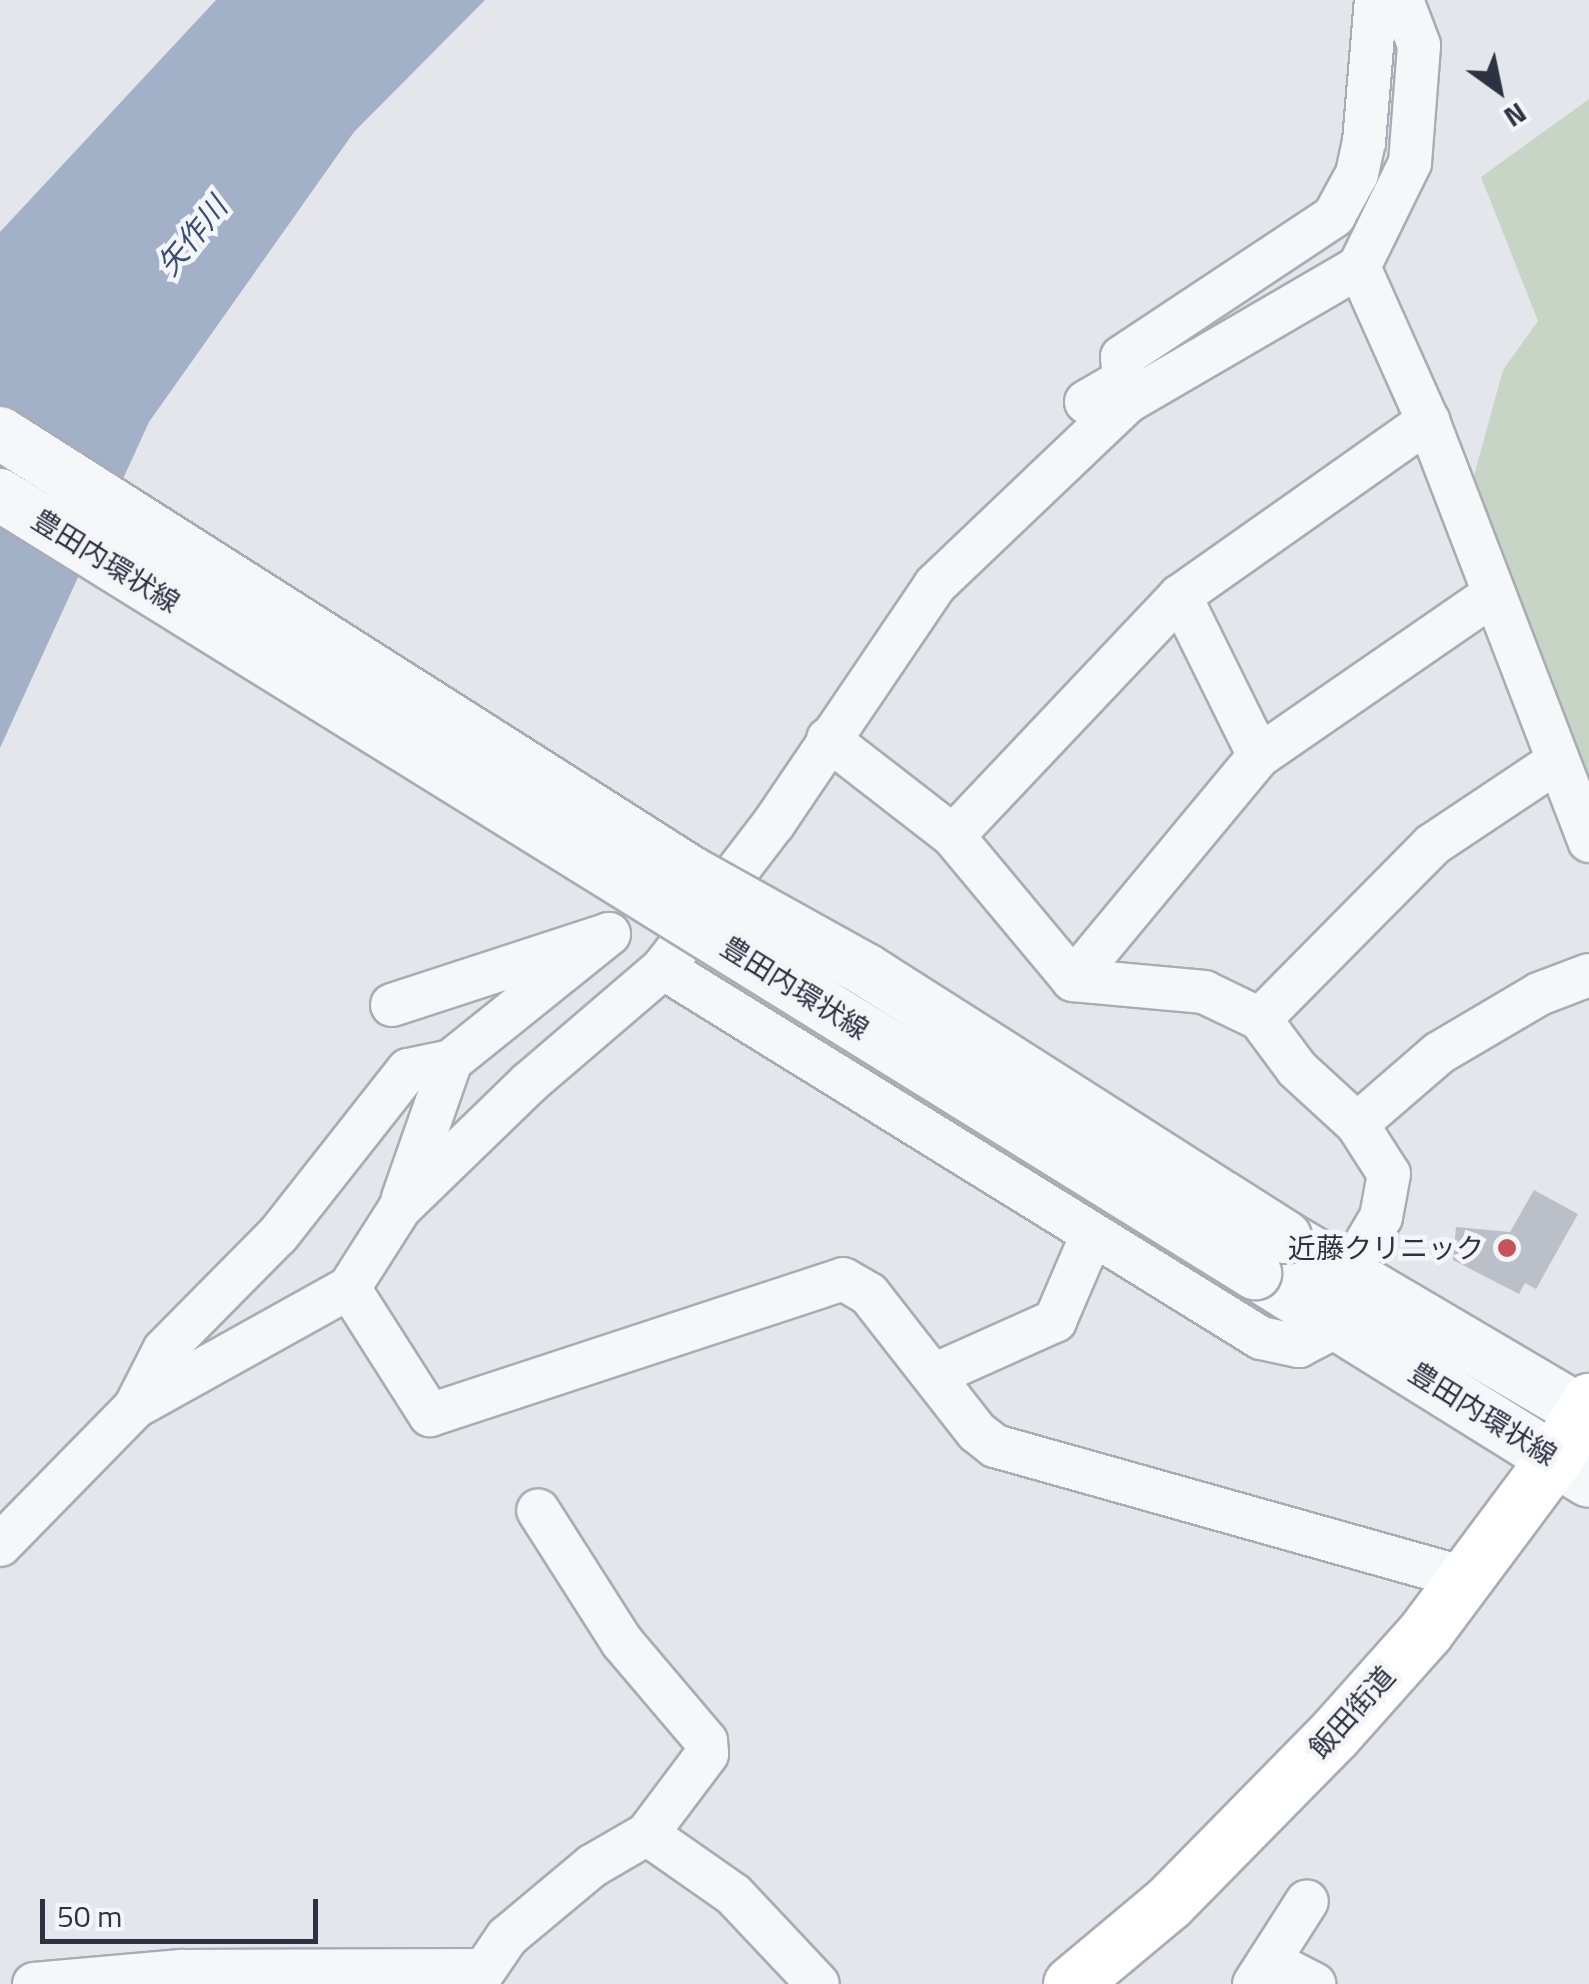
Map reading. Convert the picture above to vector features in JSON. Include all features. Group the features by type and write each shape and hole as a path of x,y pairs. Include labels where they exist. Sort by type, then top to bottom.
{"highway":[{"name":"飯田街道","path":"1070,1984 1242,1830 1425,1632 1461,1578 1572,1470 1587,1409"}],"street":[{"path":"935,584 944,552 991,493 1089,398 1124,380 1122,357 1334,216 1357,174 1364,142 1376,0"},
{"path":"0,1545 135,1407 349,1288 400,1208 528,1083 664,968 774,824 935,584 1127,402 1359,267 1410,163 1419,45 1402,0"},
{"path":"1359,267 1428,422 1589,842"},
{"path":"953,836 1180,596 1428,422"},
{"name":"豊田内環状線","path":"0,432 690,872 866,970 1270,1255 1341,1324 1572,1470"},
{"name":"豊田内環状線","path":"0,496 1270,1255 1350,1270 1587,1409"},
{"path":"1073,980 1259,756 1494,594"},
{"path":"1180,596 1259,756"},
{"path":"828,739 953,836 1073,980 1204,992 1260,1020 1297,1069 1357,1124 1388,1174 1381,1217 1350,1270"},
{"path":"1260,1020 1432,845 1558,761"},
{"path":"135,1407 164,1350 278,1235 408,1070 450,1061 609,934 392,1006"},
{"path":"664,968 1091,1237 1261,1338 1300,1346 1341,1324"},
{"path":"1357,1124 1439,1053 1539,994 1589,975"},
{"path":"400,1208 450,1061"},
{"path":"934,1374 1055,1321 1091,1237"},
{"path":"349,1288 430,1415 843,1279 869,1294 977,1432 995,1446 1461,1578"},
{"path":"34,1984 479,1977 507,1937 592,1866 647,1834 706,1754 706,1741 622,1642 538,1510"},
{"path":"647,1834 734,1895 818,1984"},
{"path":"1307,1900 1262,1972 1314,1984"}],"green space":[{"path":"1589,99 1589,784 1472,483 1503,370 1538,321 1481,177"}],"water":[{"name":"矢作川","path":"216,0 485,0 354,132 149,422 0,748 0,232"}],"building":[{"name":"近藤クリニック","path":"1534,1190 1578,1214 1536,1289 1525,1283 1519,1294 1453,1260 1456,1227 1510,1232"}],"place":[{"name":"近藤クリニック","path":"1507,1248"}]}
